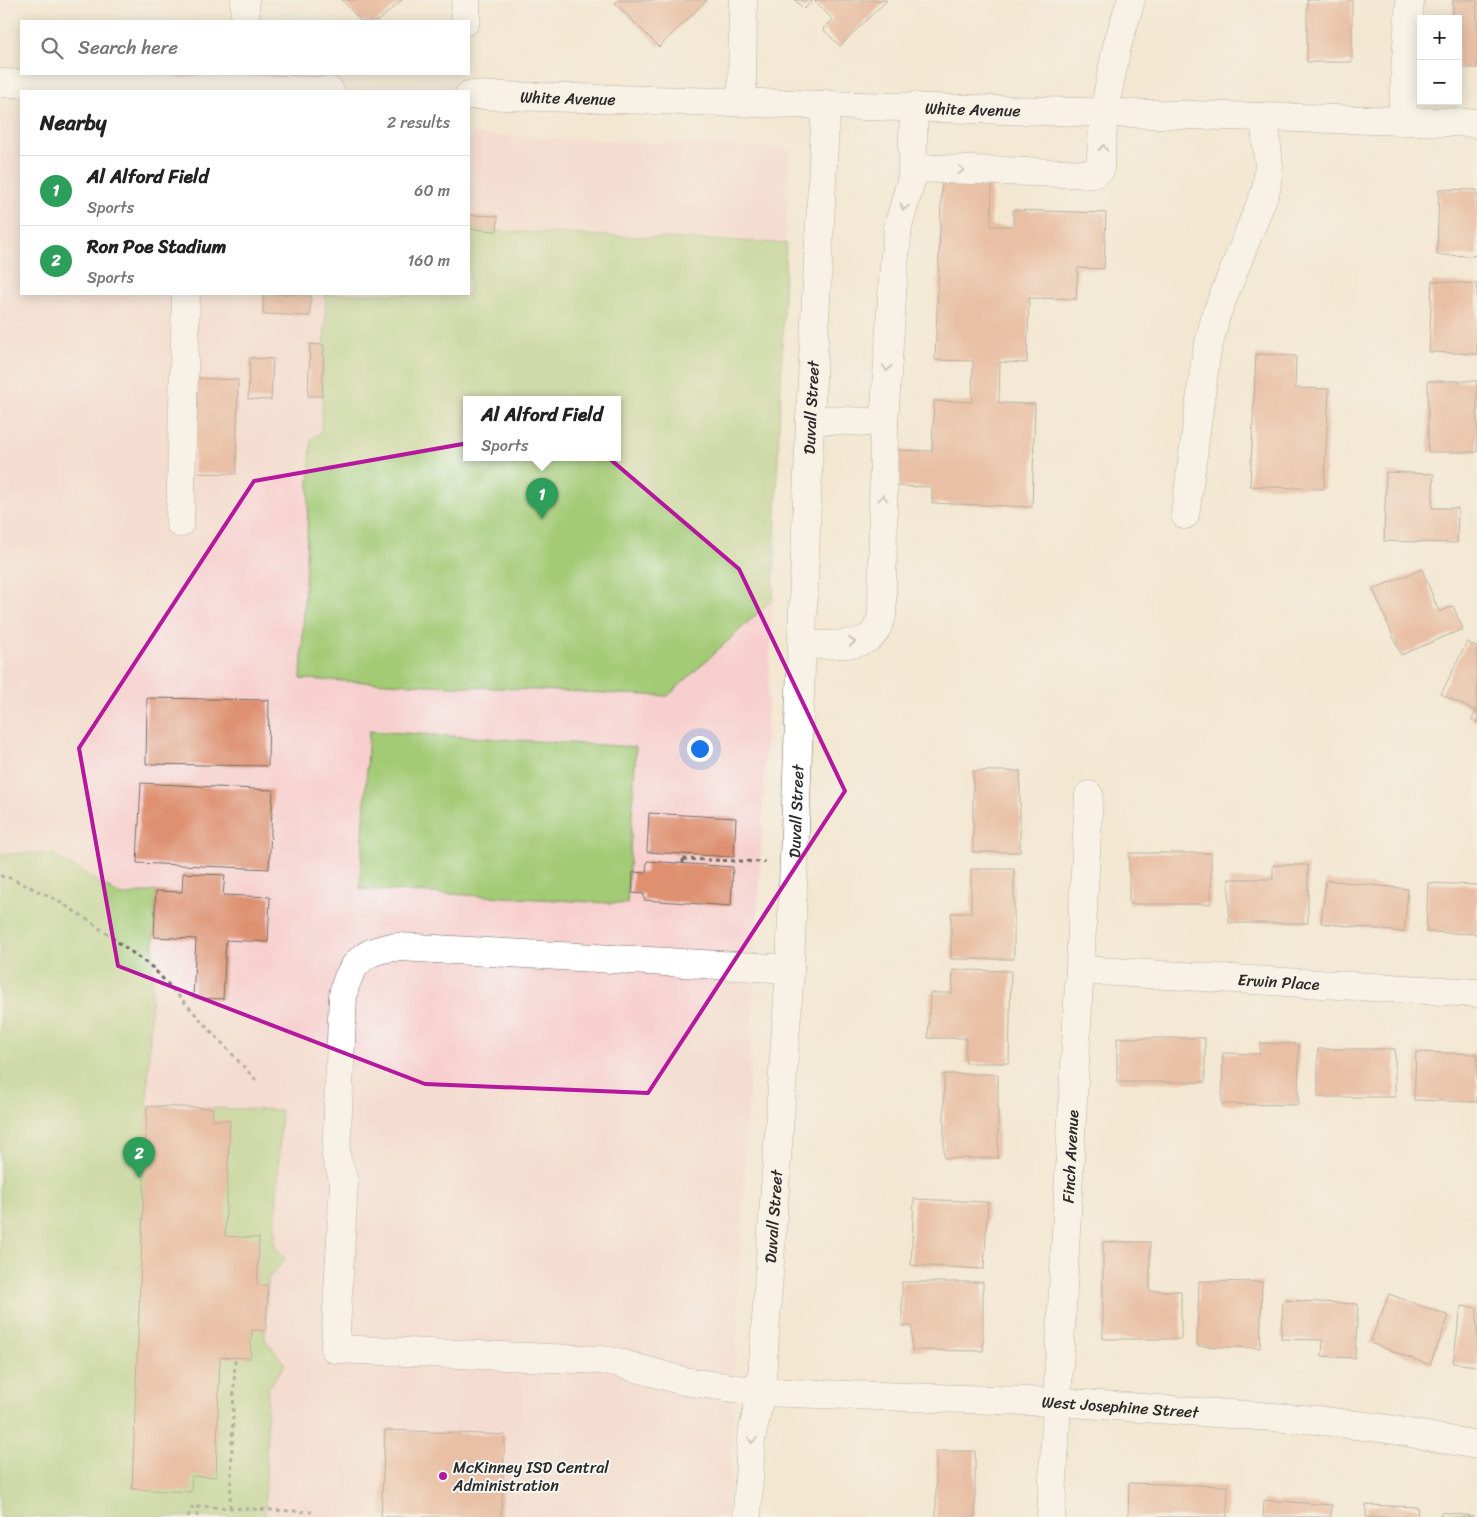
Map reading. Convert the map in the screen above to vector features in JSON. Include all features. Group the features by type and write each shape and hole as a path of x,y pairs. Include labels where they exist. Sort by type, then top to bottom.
{"street":[{"path":"245,0 245,20"},
{"path":"466,0 466,20"},
{"path":"742,102 743,0"},
{"path":"912,168 1093,174 1100,170 1104,112 1117,46 1131,0"},
{"path":"1402,120 1410,0"},
{"path":"464,90 465,75"},
{"path":"0,83 177,89 244,82 320,90"},
{"name":"White Avenue","path":"470,95 1477,123"},
{"name":"Duvall Street","path":"747,1517 751,1440 761,1392 790,969 810,419 826,104"},
{"path":"803,645 857,642 868,639 878,628 882,616 884,423 895,255 898,227 912,177 914,106"},
{"path":"1185,515 1206,356 1216,315 1266,190 1269,166 1264,116"},
{"path":"180,523 186,295"},
{"path":"810,419 884,423"},
{"name":"Finch Avenue","path":"1051,1517 1089,795"},
{"name":"West Josephine Street","path":"790,969 386,947 362,957 348,974 343,995 336,1157 344,1181 335,1349 600,1360 616,1362 683,1381 761,1392 1057,1402 1316,1420 1388,1429 1477,1445"},
{"name":"Erwin Place","path":"1080,970 1477,993"}],"path":[{"path":"683,854 683,861 768,862"},
{"path":"0,876 10,878 53,898 86,919 153,968 256,1080"},
{"path":"230,1508 235,1357"},
{"path":"188,1517 193,1506 312,1512"},
{"path":"197,1517 198,1506"}],"highlighted area":[{"path":"570,425 739,569 845,791 648,1093 425,1084 118,966 79,748 254,481"}],"shaded area":[{"path":"0,113 20,114 20,295 470,295 470,134 789,149 773,599 728,1517 0,1517"}],"green space":[{"path":"470,230 786,243 773,599 668,696 301,679 311,439 321,432 326,295 470,295"},
{"path":"369,731 636,747 627,904 360,889"},
{"path":"0,854 52,854 122,896 156,891 147,1106 281,1110 275,1246 286,1259 268,1279 265,1339 285,1364 268,1389 265,1517 0,1517"}],"building":[{"path":"342,0 402,0 379,20 360,20"},
{"path":"619,0 707,0 659,47 615,3"},
{"path":"795,0 813,0 804,9"},
{"path":"814,0 887,0 840,46 823,29 833,20"},
{"path":"1307,0 1352,0 1352,62 1307,62"},
{"path":"1453,0 1477,0 1477,68 1462,68 1462,15 1453,15"},
{"path":"942,178 992,180 991,226 1013,226 1013,210 1106,213 1104,269 1078,268 1076,299 1029,298 1027,363 1000,362 999,403 1035,404 1032,507 932,503 932,487 893,486 895,450 932,451 934,401 972,402 973,361 935,360"},
{"path":"1439,189 1477,190 1477,256 1437,255"},
{"path":"470,215 498,216 497,231 470,229"},
{"path":"1432,281 1477,284 1477,354 1429,352"},
{"path":"263,295 311,295 310,316 263,314"},
{"path":"310,344 324,345 322,396 308,396"},
{"path":"1256,354 1296,356 1295,388 1329,389 1324,489 1250,486"},
{"path":"250,358 273,359 271,400 248,399"},
{"path":"197,378 238,380 236,474 194,473"},
{"path":"1428,381 1477,381 1477,452 1428,452"},
{"path":"1386,472 1434,474 1432,508 1458,508 1457,543 1384,541"},
{"path":"1422,569 1439,612 1453,606 1463,629 1401,655 1373,589"},
{"path":"1467,642 1477,647 1477,722 1472,720 1476,711 1441,694"},
{"path":"147,698 269,700 268,766 146,764"},
{"path":"973,771 1020,771 1020,852 973,852"},
{"path":"141,783 273,790 269,869 137,863"},
{"path":"649,813 736,818 734,857 647,852"},
{"path":"1129,853 1211,853 1211,904 1129,904"},
{"path":"647,861 733,867 731,906 644,900 644,894 632,893 633,872 646,873"},
{"path":"1273,865 1308,865 1308,923 1229,923 1229,879 1273,879"},
{"path":"971,869 1014,869 1014,959 951,959 951,913 971,913"},
{"path":"183,873 225,875 223,895 270,897 268,942 226,940 223,999 193,998 196,939 154,937 156,891 182,892"},
{"path":"1326,880 1408,889 1404,932 1321,923"},
{"path":"1428,883 1477,885 1477,934 1426,932"},
{"path":"953,970 1011,971 1009,1063 965,1063 966,1038 928,1038 930,993 952,993"},
{"path":"1117,1038 1205,1038 1205,1082 1117,1082"},
{"path":"1260,1043 1299,1044 1298,1105 1222,1104 1223,1053 1260,1054"},
{"path":"1318,1049 1395,1049 1395,1097 1318,1097"},
{"path":"1416,1052 1477,1054 1477,1102 1414,1100"},
{"path":"944,1074 998,1074 998,1158 944,1158"},
{"path":"147,1106 213,1108 212,1120 230,1120 225,1236 259,1238 257,1285 268,1285 266,1331 252,1330 250,1358 220,1357 216,1477 192,1476 191,1492 132,1489"},
{"path":"914,1199 988,1202 984,1269 911,1265"},
{"path":"1103,1242 1150,1242 1150,1291 1181,1291 1181,1339 1103,1339"},
{"path":"1199,1281 1262,1282 1260,1348 1197,1346"},
{"path":"902,1282 983,1282 983,1351 912,1350 912,1326 902,1326"},
{"path":"1389,1294 1449,1316 1430,1365 1370,1343"},
{"path":"1283,1300 1358,1304 1355,1358 1322,1356 1323,1340 1281,1339"},
{"path":"1461,1306 1477,1308 1477,1366 1453,1363"},
{"name":"McKinney ISD Central Administration","path":"385,1430 505,1435 501,1517 381,1517"},
{"path":"936,1451 975,1451 975,1517 936,1517"},
{"path":"1129,1483 1228,1486 1227,1517 1128,1517"},
{"path":"1264,1500 1332,1505 1331,1517 1263,1517"},
{"path":"1366,1505 1418,1507 1417,1517 1366,1517"},
{"path":"1441,1512 1473,1516 1473,1517 1440,1517"}],"place":[{"name":"Al Alford Field","path":"542,519"},
{"name":"Ron Poe Stadium","path":"139,1178"},
{"name":"McKinney ISD Central Administration","path":"443,1476"}]}
